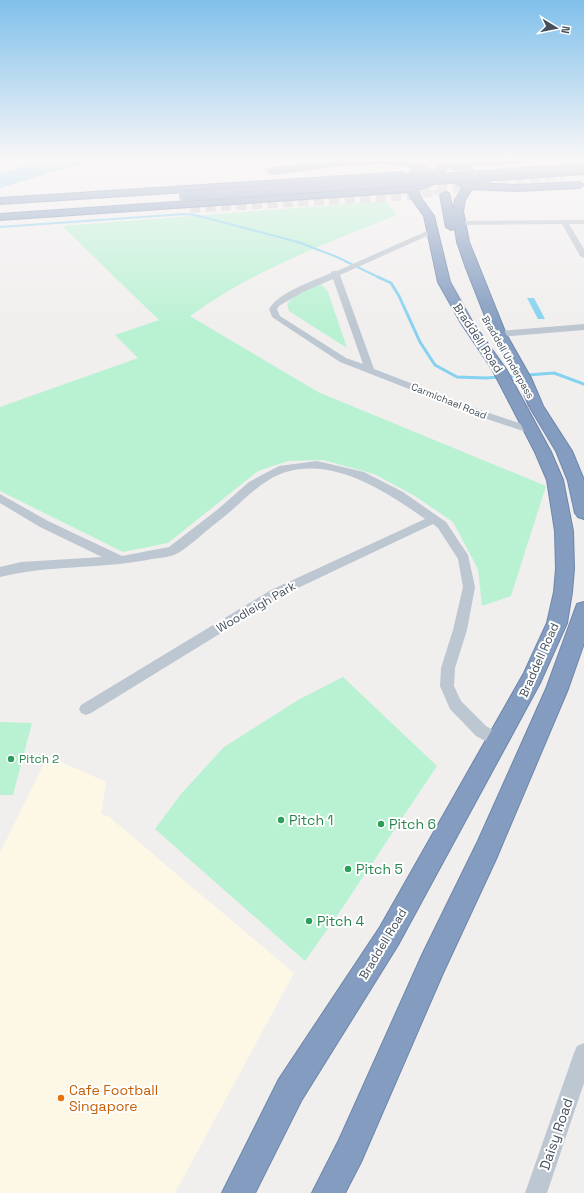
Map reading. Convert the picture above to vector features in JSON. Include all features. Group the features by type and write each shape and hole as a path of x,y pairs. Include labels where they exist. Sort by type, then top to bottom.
{"highway":[{"path":"0,217 35,215"},
{"path":"0,221 92,215"},
{"path":"424,215 430,224"},
{"name":"Braddell Road","path":"425,215 430,224 444,282 467,323 512,375"},
{"path":"430,224 432,215"},
{"name":"Braddell Underpass","path":"445,215 466,280 512,375 536,406 564,451 576,481 584,513"},
{"name":"Braddell Road","path":"238,1193 290,1090 389,936 534,677 557,623 565,569 564,531 555,480 530,430 499,334 473,272 463,242 460,215"},
{"name":"Braddell Road","path":"328,1193 350,1151 433,963 487,850 557,689 579,630 584,609"}],"street":[{"path":"460,223 584,222"},
{"path":"565,223 584,256"},
{"name":"Carmichael Road","path":"430,224 358,263 280,300 273,309 273,314 343,360 482,414 530,430"},
{"path":"335,273 369,369"},
{"path":"499,334 584,327"},
{"path":"0,572 21,568 122,560 172,551 221,513 252,485 283,469 317,465 360,475 400,495 442,525 464,558 469,587 460,630 448,668 447,686 455,705 481,730 498,740"},
{"path":"0,498 44,524 122,560"},
{"name":"Woodleigh Park","path":"86,709 276,593 434,519"},
{"name":"Daisy Road","path":"536,1193 584,1053"}],"shaded area":[{"path":"48,756 106,782 101,814 109,817 294,973 175,1193 0,1193 0,853"}],"green space":[{"path":"209,215 397,215 264,271 214,300 190,316 318,392 546,486 511,596 482,606 478,569 453,522 415,496 374,474 323,460 288,461 258,471 168,543 123,552 0,491 0,407 138,358 115,335 159,320 62,226"},
{"path":"320,283 328,292 347,348 289,311 287,304 295,296"},
{"name":"Pitch 1","path":"343,677 437,766 305,961 155,829 181,794 224,747 298,700"},
{"name":"Pitch 2","path":"0,722 32,723 13,795 0,795"}],"water":[{"path":"527,298 534,298 545,319 538,319"}],"waterway":[{"path":"0,227 175,215"},
{"path":"192,215 298,242 337,257 380,278"},
{"path":"378,277 391,283 399,296 420,342 435,365 457,377 486,378 554,373 584,384"}],"place":[{"name":"Pitch 2","path":"11,759"},
{"name":"Pitch 1","path":"281,820"},
{"name":"Pitch 6","path":"381,824"},
{"name":"Pitch 5","path":"348,869"},
{"name":"Pitch 4","path":"309,921"},
{"name":"Cafe Football Singapore","path":"61,1098"}]}
